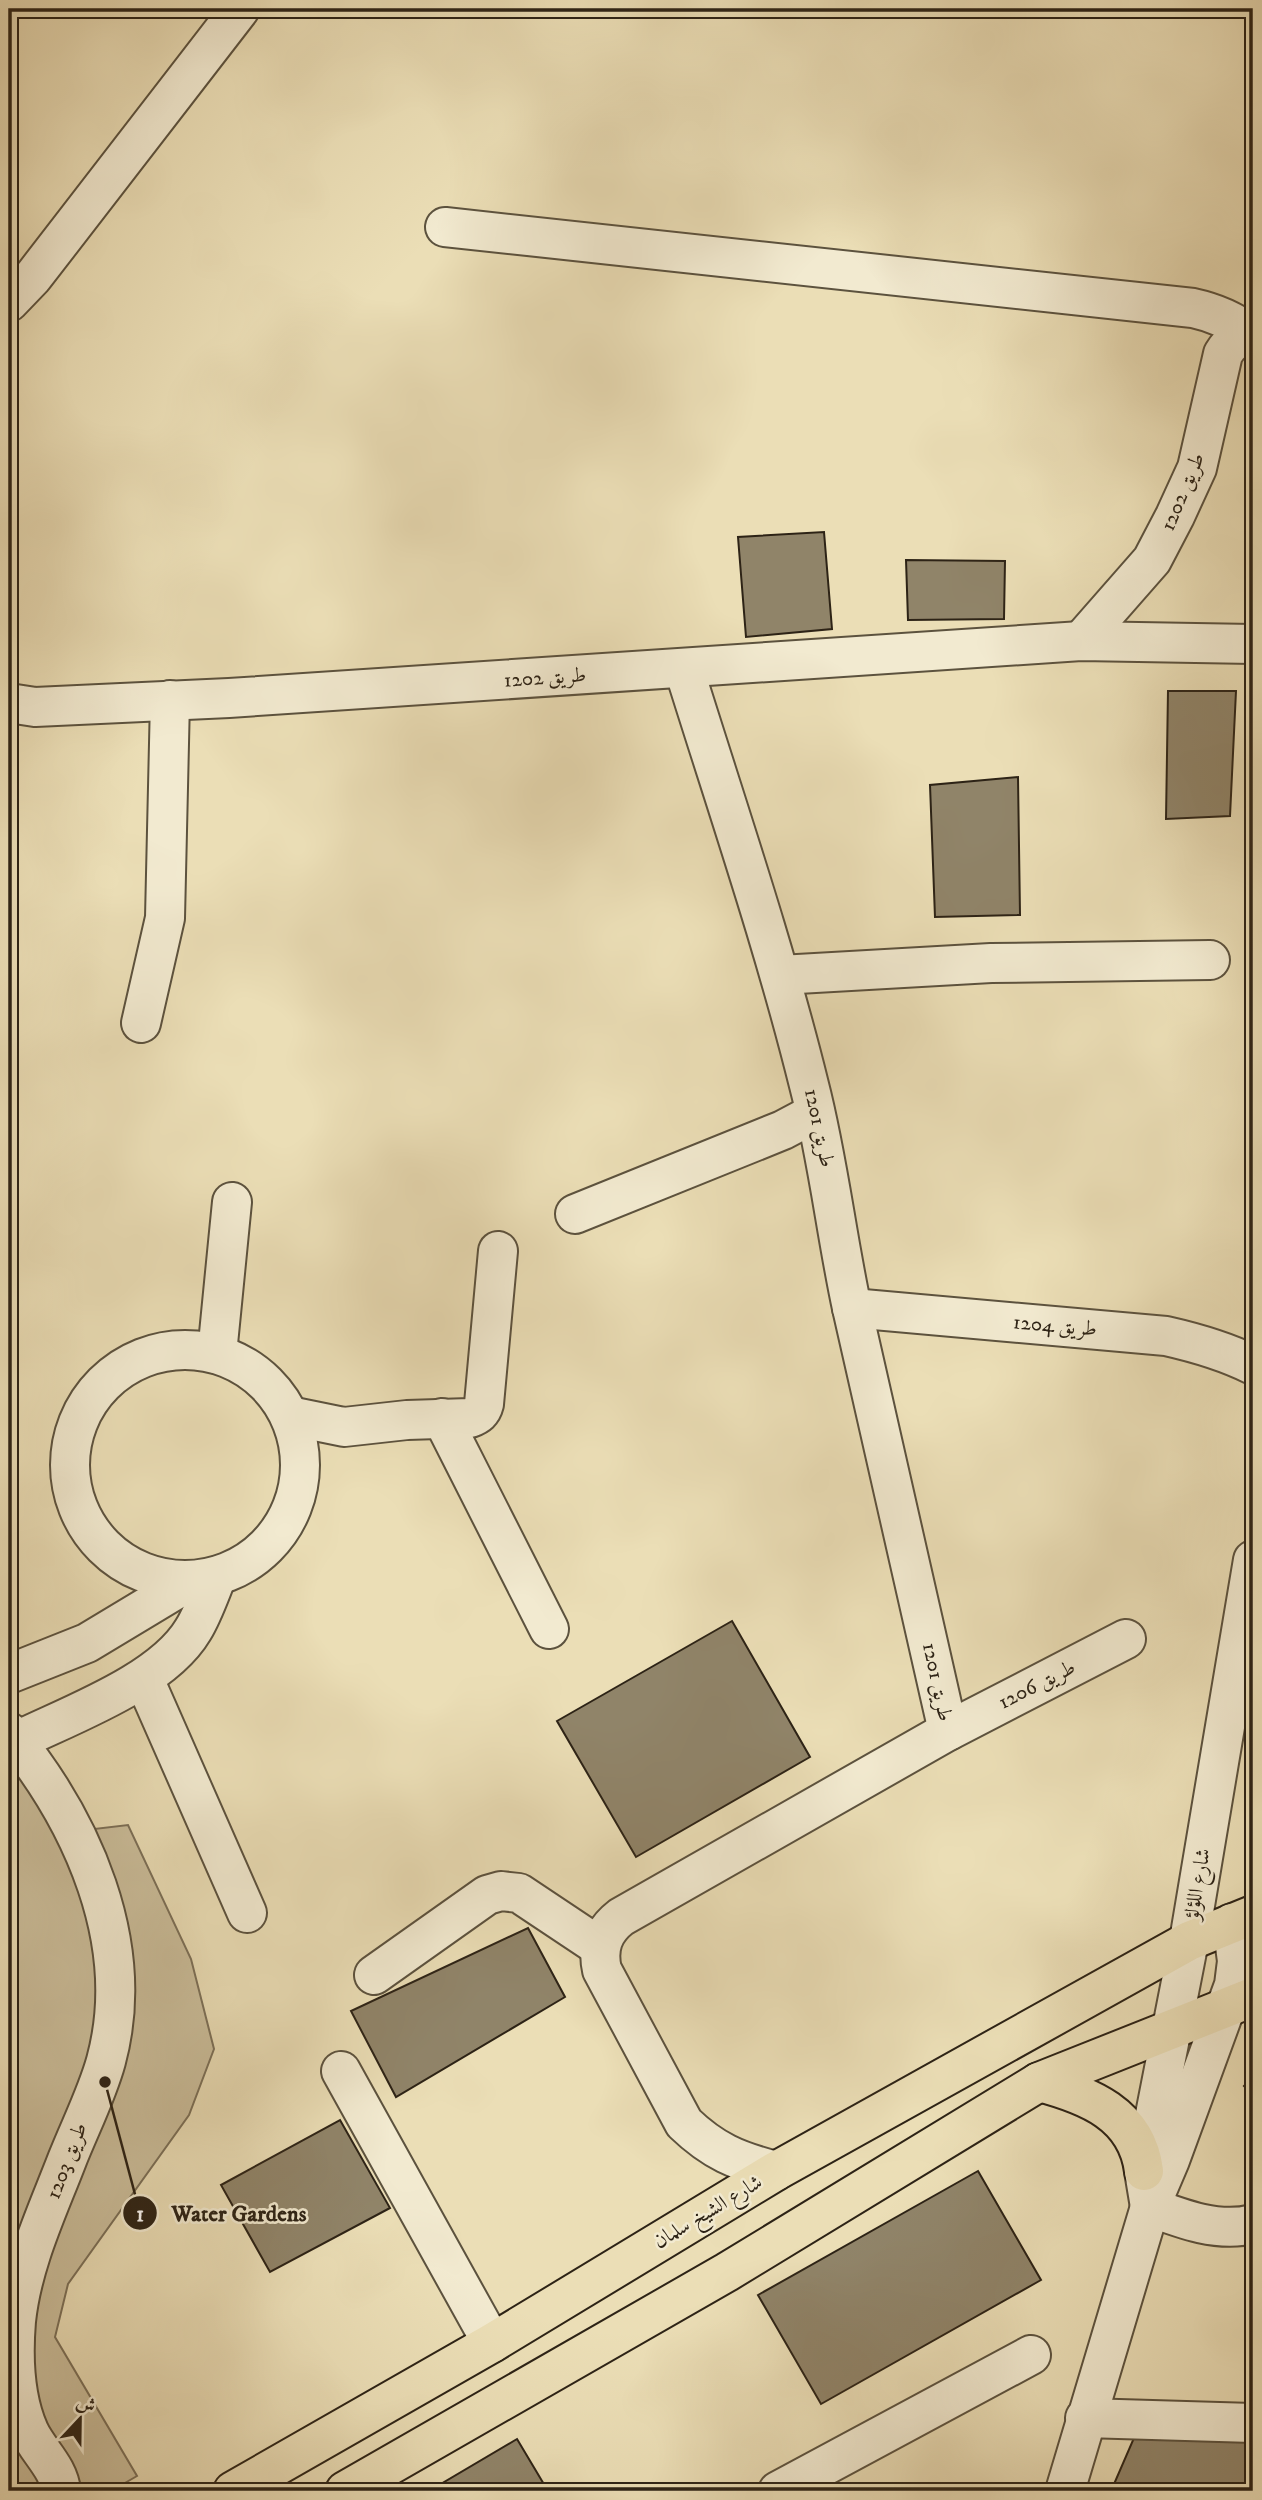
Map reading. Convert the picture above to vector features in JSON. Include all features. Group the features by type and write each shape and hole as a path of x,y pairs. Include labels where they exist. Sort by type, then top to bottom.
{"main road":[{"name":"شارع الشيخ سلمان","path":"233,2491 492,2343 776,2171 1189,1941 1242,1919"},
{"path":"345,2491 727,2272 1040,2082 1240,2002"},
{"path":"1040,2082 1089,2098 1114,2115 1138,2145 1147,2189"}],"street":[{"path":"9,302 33,277 240,9"},
{"path":"445,227 1193,308 1224,317 1253,335"},
{"name":"طريق 1202","path":"1081,641 1152,560 1197,468 1223,354 1230,343 1240,336 1253,335"},
{"name":"طريق 1202","path":"9,703 35,707 229,698 1081,641 1253,644"},
{"name":"طريق 1201","path":"600,1947 609,1926 621,1917 948,1731 838,1244 830,1181 815,1113 779,975 684,669"},
{"path":"141,1023 165,918 170,699"},
{"path":"779,975 991,963 1210,960"},
{"path":"575,1214 783,1130 815,1113"},
{"path":"216,1354 232,1202"},
{"path":"290,1416 344,1427 470,1418 482,1410 498,1251"},
{"name":"طريق 1204","path":"852,1308 1166,1336 1219,1350 1253,1365"},
{"path":"9,1674 88,1643 204,1578 244,1565 267,1547 285,1525 293,1508 301,1471 299,1443 290,1416 277,1395 260,1377 239,1363 216,1354 188,1350 160,1352 133,1362 110,1378 90,1398 77,1424 70,1451 71,1479 78,1507 91,1532 111,1553 135,1569 162,1578 204,1578"},
{"path":"442,1418 549,1629"},
{"name":"شارع اللؤلؤ","path":"1065,2491 1147,2189 1253,1560"},
{"path":"13,1736 144,1679 171,1658 193,1631 204,1578"},
{"name":"طريق 1206","path":"948,1731 1126,1639"},
{"path":"144,1679 247,1913"},
{"name":"طريق 1203","path":"13,1736 66,1814 85,1852 102,1902 114,1974 115,2015 106,2062 32,2250 16,2321 17,2393 29,2431 66,2488"},
{"path":"374,1975 487,1895 501,1891 519,1893 600,1947 599,1954 607,1981 684,2123 702,2141 724,2154 776,2171"},
{"name":"شارع اللؤلؤ","path":"1147,2189 1171,2160 1240,2002 1234,1985 1242,1919"},
{"path":"341,2071 492,2343"},
{"path":"1147,2189 1195,2223 1244,2226 1253,2224"},
{"path":"778,2491 1031,2355"},
{"path":"1085,2418 1253,2423"}],"shaded area":[{"path":"9,1728 69,1832 128,1825 191,1959 214,2049 189,2115 68,2284 55,2337 137,2476 111,2491 9,2491"}],"building":[{"path":"824,532 832,629 746,637 738,537"},
{"path":"906,560 1005,561 1004,619 908,620"},
{"path":"1168,691 1236,691 1230,816 1166,819"},
{"path":"1018,777 1020,915 935,917 930,785"},
{"path":"732,1621 810,1757 636,1857 557,1721"},
{"path":"528,1928 565,1997 396,2097 351,2011"},
{"path":"1253,2077 1253,2095 1244,2086"},
{"path":"340,2120 390,2208 270,2272 221,2185"},
{"path":"978,2171 1041,2280 821,2404 758,2295"},
{"path":"1140,2424 1252,2436 1252,2491 1111,2491"},
{"path":"517,2439 548,2491 429,2491"}],"place":[{"name":"Water Gardens","path":"105,2082"}]}
